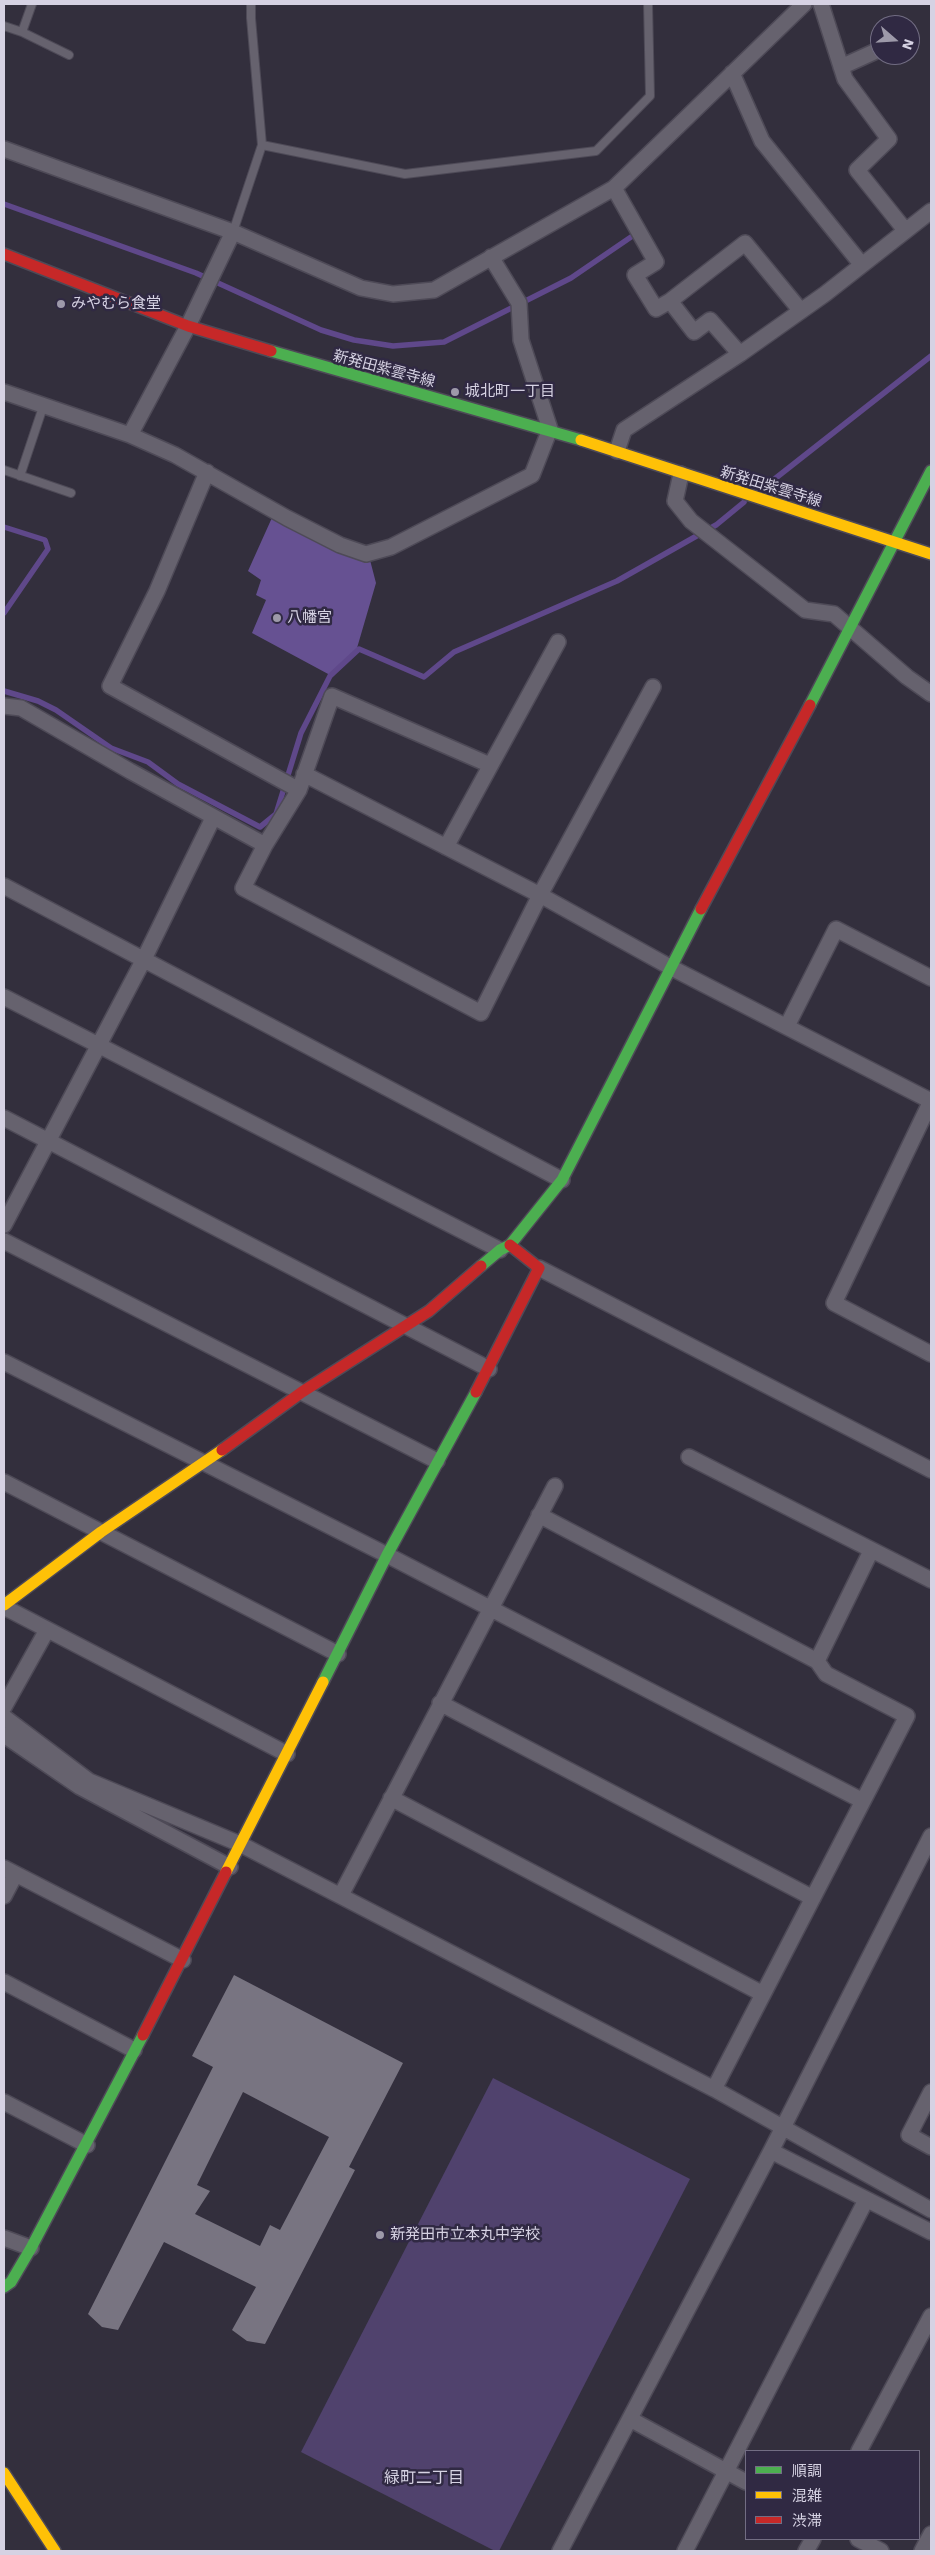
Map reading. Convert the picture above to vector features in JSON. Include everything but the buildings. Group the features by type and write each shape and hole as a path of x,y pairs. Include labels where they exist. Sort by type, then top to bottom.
{"street":[{"path":"4,150 233,232 361,288 394,294 434,290 614,188 804,4"},
{"path":"821,4 845,79 889,139 857,170 905,230"},
{"path":"841,67 870,54"},
{"path":"732,73 762,141 862,265"},
{"path":"614,188 656,262 635,276 656,309 670,301 746,243 801,311"},
{"path":"617,451 624,430 740,354 801,311 905,230 930,214"},
{"path":"130,435 188,326 233,232"},
{"name":"新発田紫雲寺線","path":"4,254 188,326 344,374 550,429 681,474 931,554"},
{"path":"4,392 44,404 130,435 207,472 287,518 340,545 366,554 391,547 532,475 550,429 521,340 519,303 491,257"},
{"path":"670,301 694,332 710,320 740,354"},
{"path":"287,1754 4,1606 100,1532 204,1463 302,1392 404,1325 429,1311 505,1247 562,1180 670,968 851,628 893,541 931,471"},
{"path":"207,472 157,591 110,686 299,790"},
{"path":"681,474 675,501 691,521 805,610 834,614 907,677 931,694"},
{"path":"446,847 558,642"},
{"path":"490,765 332,696 299,790 265,845 243,888 482,1012 540,895 653,687"},
{"path":"4,706 21,708 265,845"},
{"path":"304,774 540,895 670,968 931,1101 834,1302 931,1354"},
{"path":"4,1225 143,960 214,818"},
{"path":"4,886 562,1180"},
{"path":"787,1026 836,929 931,978"},
{"path":"4,997 505,1247 539,1268 931,1470"},
{"path":"4,1118 489,1369"},
{"path":"4,1240 437,1461"},
{"path":"4,2287 10,2282 31,2248 87,2145 134,2050 183,1960 387,1555 489,1369 539,1268"},
{"path":"4,1362 387,1555 863,1801"},
{"path":"689,1457 931,1580"},
{"path":"4,1482 338,1654"},
{"path":"342,1896 489,1609 556,1486"},
{"path":"539,1515 817,1661 826,1674 907,1716 714,2089"},
{"path":"817,1661 871,1551"},
{"path":"4,1707 47,1630"},
{"path":"440,1703 813,1898"},
{"path":"4,1717 89,1781 240,1844 714,2089 931,2210"},
{"path":"4,1735 80,1787 230,1867"},
{"path":"391,1798 763,1994"},
{"path":"560,2551 771,2152 931,1837"},
{"path":"4,1896 10,1871 183,1960"},
{"path":"4,1982 134,2050"},
{"path":"931,2092 909,2135 931,2147"},
{"path":"4,2102 87,2145"},
{"path":"771,2152 931,2232"},
{"path":"685,2551 866,2200"},
{"path":"4,2238 31,2248"},
{"path":"861,2450 931,2316"},
{"path":"630,2419 745,2482"},
{"path":"4,2473 55,2551"},
{"path":"922,2551 931,2534"},
{"path":"806,2551 812,2540"},
{"path":"860,2540 882,2551"}],"lane":[{"path":"22,32 32,4"},
{"path":"233,232 262,145 250,18 252,4"},
{"path":"262,145 405,174 596,151 650,96 648,4"},
{"path":"4,26 22,32 69,55"},
{"path":"20,476 44,404"},
{"path":"4,470 71,493"}],"shaded area":[{"path":"275,511 370,560 376,583 357,648 330,675 252,633 266,600 256,595 261,580 248,571"},
{"path":"493,2078 690,2179 499,2551 495,2551 301,2452"}],"waterway":[{"path":"4,204 196,273 321,330 354,340 393,346 444,342 571,278 631,237"},
{"path":"758,492 931,356"},
{"path":"4,691 38,701 56,710 111,748 148,762 178,784 260,827 276,814 301,733 330,676 359,649 424,677 454,652 617,581 716,525 744,502"},
{"path":"4,527 45,540 48,549 4,613"}],"traffic: fast":[{"path":"271,351 581,440"},
{"path":"810,705 931,471"},
{"path":"481,1266 500,1250 510,1245 562,1180 701,909"},
{"path":"323,1682 387,1555 476,1392"},
{"path":"4,2287 11,2282 31,2248 143,2035"}],"traffic: slow":[{"path":"581,440 931,554"},
{"path":"4,1605 101,1532 222,1450"},
{"path":"226,1872 323,1682"},
{"path":"4,2473 55,2551"}],"traffic: jam":[{"path":"4,254 188,326 271,351"},
{"path":"701,909 810,705"},
{"path":"476,1392 539,1268 510,1245"},
{"path":"222,1450 302,1392 429,1311 481,1266"},
{"path":"143,2035 226,1872"}],"place":[{"name":"みやむら食堂","path":"61,304"},
{"name":"城北町一丁目","path":"455,392"},
{"name":"八幡宮","path":"277,618"},
{"name":"新発田市立本丸中学校","path":"380,2235"}],"district":[{"name":"緑町二丁目","path":"424,2478"}]}
